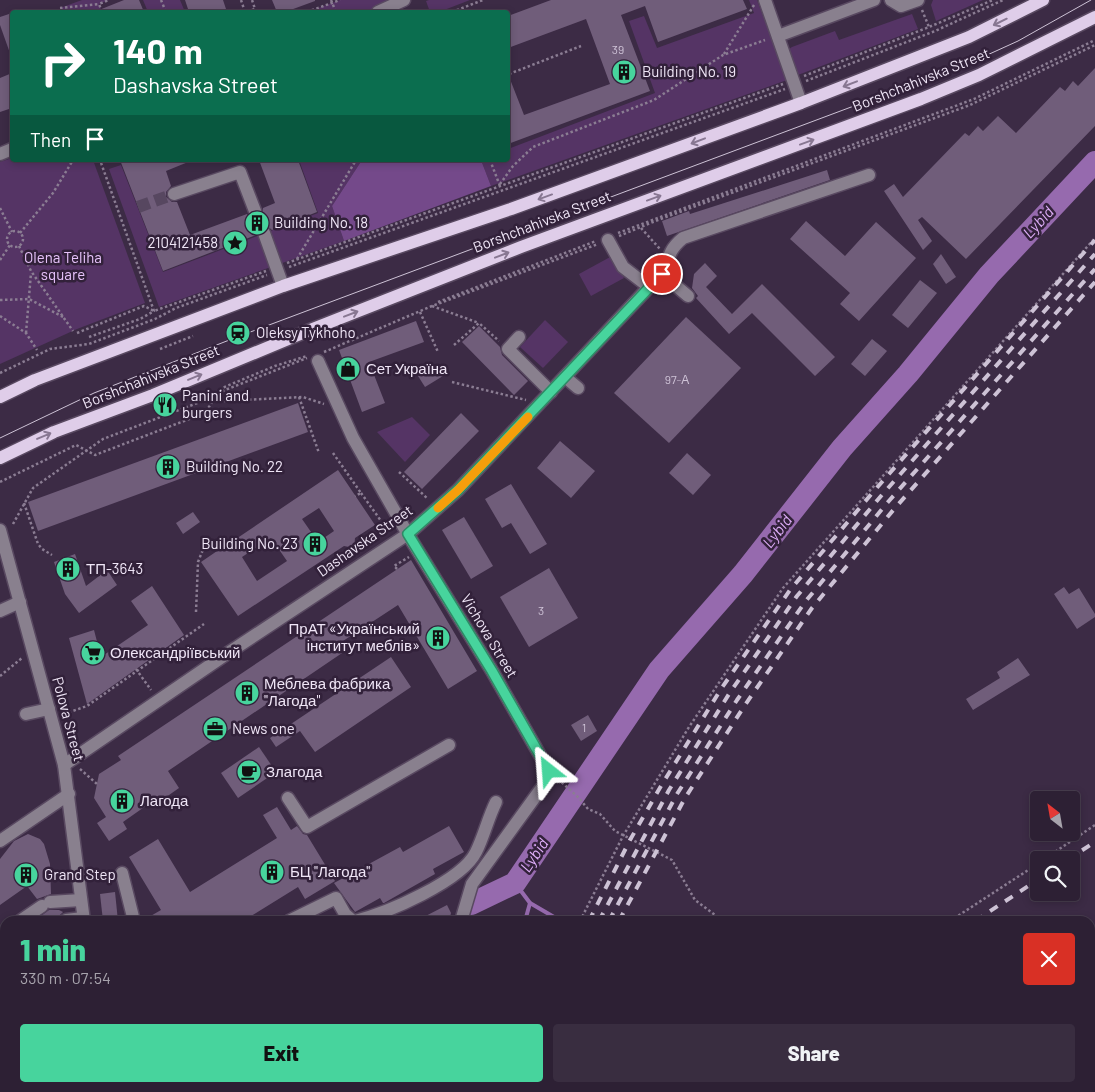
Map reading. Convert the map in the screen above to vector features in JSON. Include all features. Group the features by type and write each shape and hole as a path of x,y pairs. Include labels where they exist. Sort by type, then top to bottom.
{"main road":[{"name":"Borshchahivska Street","path":"0,397 35,380 283,286 520,206 800,103 969,37 1043,0"},
{"name":"Borshchahivska Street","path":"0,458 54,432 153,395 305,332 521,247 921,99 979,75 1095,17"}],"street":[{"path":"382,10 404,0"},
{"path":"765,0 800,103"},
{"path":"778,36 874,0"},
{"path":"891,0 901,6 920,5"},
{"path":"174,194 240,172 255,211"},
{"name":"Dashavska Street","path":"71,765 158,700 408,534 458,490 662,274 667,268 667,258 674,246 683,238 869,175"},
{"path":"264,233 283,286"},
{"path":"607,238 623,267 649,287"},
{"path":"662,274 688,296"},
{"path":"519,338 508,349 551,392"},
{"name":"Vichova Street","path":"316,356 352,438 492,671 549,771"},
{"path":"565,377 578,388"},
{"name":"Polova Street","path":"0,530 49,709 71,765 69,794 83,916"},
{"path":"0,611 20,602"},
{"path":"26,714 49,709"},
{"path":"288,798 307,827 449,745"},
{"path":"462,916 472,884 543,786 549,771"},
{"path":"0,841 69,794"},
{"path":"373,916 380,914 457,874 476,853 487,820 496,802"},
{"path":"122,873 133,916"},
{"path":"300,916 336,898 348,916"},
{"path":"28,916 46,904 81,900"}],"path":[{"path":"60,8 99,4 109,0"},
{"path":"312,10 332,1 340,0"},
{"path":"457,10 484,0"},
{"path":"723,55 758,0"},
{"path":"979,6 980,0"},
{"path":"0,373 50,349 89,344 155,320 176,308 296,260 794,83 993,0"},
{"path":"90,338 140,319 154,311 277,269 935,31 1003,0"},
{"path":"99,4 101,10"},
{"path":"920,5 929,27"},
{"path":"500,186 513,166 533,147 654,100 723,55 778,36"},
{"path":"420,312 426,307 472,288 974,99 1095,40"},
{"path":"13,524 32,488 103,439 316,356 432,306 607,238 641,228 970,105 1095,45"},
{"path":"510,74 581,46"},
{"path":"20,233 53,193 72,162"},
{"path":"101,162 154,311"},
{"path":"296,260 355,162"},
{"path":"491,162 500,186"},
{"path":"0,208 12,232"},
{"path":"641,228 667,258"},
{"path":"12,232 20,233"},
{"path":"0,260 10,245 8,238 12,232"},
{"path":"19,246 23,241 20,233"},
{"path":"583,916 623,836 688,727 783,588 1095,238"},
{"path":"10,245 19,246"},
{"path":"19,246 32,271 73,331"},
{"path":"26,333 32,271"},
{"path":"0,300 28,299 66,319"},
{"path":"77,333 144,306 154,311"},
{"path":"432,306 479,323 508,349"},
{"path":"420,312 438,352"},
{"path":"0,316 26,333 37,350"},
{"path":"454,345 479,323"},
{"path":"160,349 193,336"},
{"path":"0,482 76,445 95,455 205,413 212,400 222,388 275,366 316,356"},
{"path":"168,371 202,358"},
{"path":"452,382 531,401"},
{"path":"200,402 299,397 331,406"},
{"path":"299,397 319,453"},
{"path":"333,453 391,534"},
{"path":"399,472 431,502"},
{"path":"355,496 361,493"},
{"path":"24,503 38,544 52,555"},
{"path":"196,612 198,562 208,537"},
{"path":"397,569 394,566 412,555"},
{"path":"64,714 88,706 204,624"},
{"path":"0,676 22,658"},
{"path":"137,670 158,700"},
{"path":"71,765 97,784"},
{"path":"549,771 574,793 588,809 600,814 615,831 672,860 695,900 716,916"},
{"path":"1056,851 1095,825"},
{"path":"958,916 1030,868"}],"green space":[{"path":"82,0 109,0 99,4 101,10 60,10 60,8"},
{"path":"143,0 180,0 184,10 147,10"},
{"path":"340,0 404,0 391,7 392,10 312,10"},
{"path":"470,0 444,10 429,10 426,1"},
{"path":"749,0 757,0 787,80 491,186 482,162 510,162 510,148 655,93 629,21 644,16 657,48 754,13"},
{"path":"933,0 983,0 936,21 931,5"},
{"path":"912,14 918,29 798,75 789,49 792,47 835,31 839,40"},
{"name":"Olena Teliha square","path":"10,159 10,162 94,162 145,303 77,329 0,364 0,162"},
{"path":"300,162 361,162 332,206 344,241 159,307 109,169 121,165 163,272 318,213"},
{"path":"612,256 624,278 591,296 579,274"},
{"path":"545,320 568,342 543,368 520,347"},
{"path":"412,417 430,435 405,462 377,432"}],"shaded area":[{"path":"361,162 482,162 491,186 344,241 332,206"}],"building":[{"path":"124,0 139,0 143,10 99,10"},
{"path":"185,0 223,0 226,10 188,10"},
{"path":"272,0 315,0 290,10 276,10"},
{"name":"Building No. 19","path":"551,0 743,0 747,9 658,42 645,6 621,15 650,91 510,143 510,79 524,115 610,84 586,19 510,47 510,15"},
{"path":"10,14 10,53 0,25 0,17"},
{"path":"1095,68 1095,126 966,259 922,217 918,220 932,241 923,250 884,191 894,184 903,197 965,133 969,136 978,126 983,131 998,116 1016,133 1060,87 1065,91 1073,81 1078,86"},
{"path":"10,74 10,109 0,112 0,78"},
{"name":"Building No. 18","path":"121,162 188,162 166,171 171,186 166,192 166,197 172,202 177,202 190,235 247,214 250,218 257,219 262,216 263,208 275,203 260,162 299,162 317,212 272,230 266,225 261,226 256,231 256,235 163,271"},
{"path":"827,170 830,180 667,236 662,221 689,211 690,214"},
{"path":"806,221 845,256 876,222 916,258 859,321 840,304 850,293 790,239"},
{"path":"941,254 956,277 946,284 933,264"},
{"path":"705,263 717,276 706,287 732,314 762,284 835,357 815,376 752,313 729,334 696,298 698,296 692,288 694,274"},
{"path":"920,280 937,293 908,328 892,315"},
{"path":"686,317 741,368 669,443 614,393"},
{"path":"416,321 424,342 369,362 385,403 362,412 339,350"},
{"path":"479,326 500,347 502,355 528,381 514,395 462,342"},
{"path":"872,339 887,351 865,376 851,364"},
{"path":"436,365 443,376 425,387 418,376"},
{"name":"Building No. 22","path":"298,403 308,432 38,531 28,502"},
{"path":"461,413 479,431 422,489 404,472"},
{"path":"560,441 595,471 571,498 537,468"},
{"path":"687,453 711,475 693,495 669,473"},
{"name":"Building No. 23","path":"338,470 375,525 355,538 354,548 344,546 238,616 201,562 220,549 221,541 230,543","holes":["319,508 334,531 318,542 302,519","271,538 287,561 257,581 242,557"]},
{"path":"511,484 547,544 530,554 511,523 502,528 485,499"},
{"path":"193,512 200,522 183,534 176,523"},
{"path":"464,517 493,566 471,579 442,530"},
{"path":"75,554 86,586 107,570 117,585 79,613 65,594 54,562"},
{"name":"Меблева фабрика \"Лагода\"","path":"411,560 477,671 448,689 398,605 343,641 348,649 168,771 179,788 152,807 150,803 123,822 127,829 109,841 97,823 106,817 94,798 99,774 121,760 118,756"},
{"path":"549,568 578,618 529,647 500,597"},
{"path":"152,586 184,635 87,704 69,638 94,630 101,657 148,625 131,601"},
{"path":"1064,587 1069,594 1079,588 1095,614 1095,617 1077,629 1054,594"},
{"path":"391,657 411,687 315,752 300,731 276,747 270,738"},
{"path":"1018,658 1030,675 973,710 966,699 1000,678 997,672"},
{"path":"588,715 597,731 581,741 571,725"},
{"name":"Злагода","path":"259,747 276,772 238,798 221,773"},
{"name":"БЦ \"Лагода\"","path":"277,807 291,830 297,826 303,834 307,835 335,881 305,899 298,887 251,916 151,916 161,910 129,857 158,839 190,892 277,838 263,815"},
{"path":"449,826 464,852 433,869 435,874 384,903 380,898 355,912 334,883 400,847 403,852"},
{"name":"Grand Step","path":"28,834 40,839 44,844 50,864 51,894 37,899 27,886 0,905 0,859 14,841"},
{"path":"115,892 117,916 102,916 100,894"},
{"path":"447,905 451,913 450,916 426,916"},
{"path":"49,910 63,912 59,916 41,916"}],"waterway":[{"name":"Lybid","path":"471,904 515,883 659,670 743,574 842,448 908,374 989,275 1095,162"},
{"path":"515,883 530,903 552,916"},
{"path":"526,916 530,903"}],"tunnel":[{"path":"138,207 174,194"},
{"path":"255,211 264,233"}],"tram line":[{"path":"0,438 94,393 237,337 974,61 1018,41 1091,0"}],"railway":[{"path":"592,916 630,840 661,786 721,689 790,590 874,491 1095,240"},
{"path":"602,916 669,790 729,694 797,596 881,496 1095,254"},
{"path":"612,916 677,794 737,700 805,602 888,502 1095,269"},
{"path":"622,916 685,798 745,705 812,608 895,508 1095,282"},
{"path":"1080,852 1095,842"},
{"path":"983,916 1030,885"}],"slow traffic":[{"path":"438,508 458,490 528,417"}],"place":[{"name":"Building No. 19","path":"624,72"},
{"name":"Building No. 18","path":"257,223"},
{"name":"2104121458","path":"235,243"},
{"name":"Oleksy Tykhoho","path":"238,333"},
{"name":"Сет Україна","path":"348,369"},
{"name":"Panini and burgers","path":"165,405"},
{"name":"Building No. 22","path":"168,467"},
{"name":"Building No. 23","path":"315,544"},
{"name":"ТП-3643","path":"68,569"},
{"name":"ПрАТ «Український інститут меблів»","path":"438,638"},
{"name":"Олександріївський","path":"93,653"},
{"name":"Меблева фабрика \"Лагода\"","path":"247,693"},
{"name":"News one","path":"215,729"},
{"name":"Злагода","path":"249,772"},
{"name":"Лагода","path":"122,801"},
{"name":"БЦ \"Лагода\"","path":"272,872"},
{"name":"Grand Step","path":"26,875"}],"route":[{"path":"549,771 492,671 408,534 458,490 662,274"}]}
